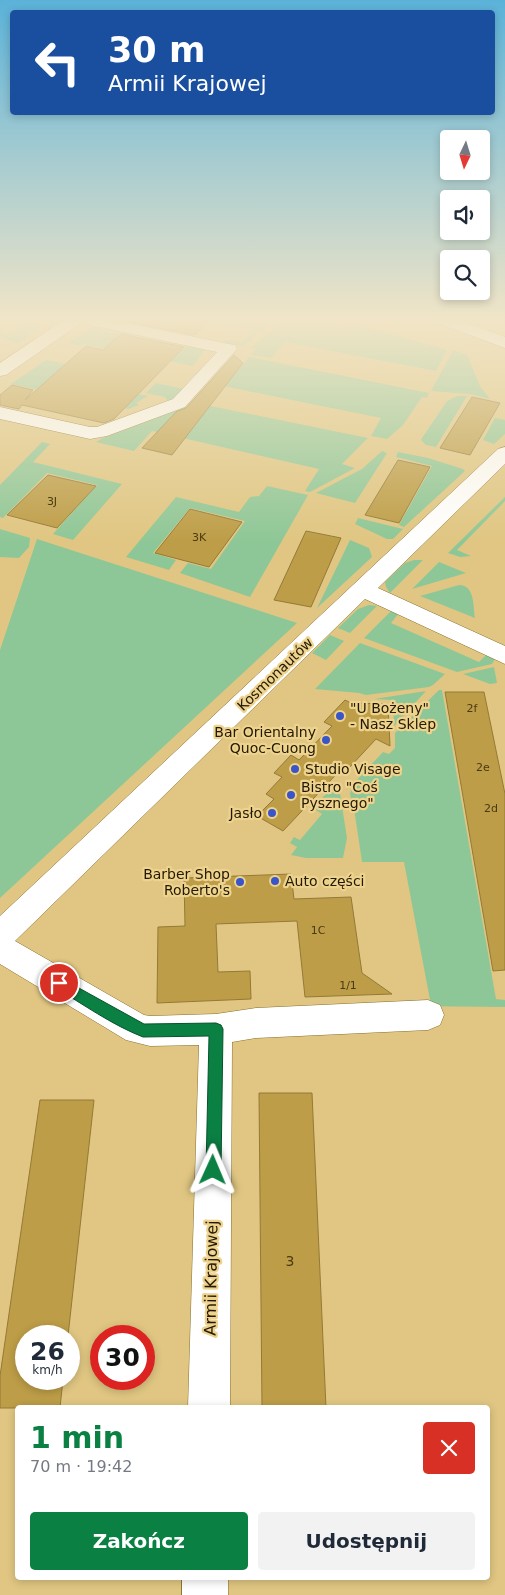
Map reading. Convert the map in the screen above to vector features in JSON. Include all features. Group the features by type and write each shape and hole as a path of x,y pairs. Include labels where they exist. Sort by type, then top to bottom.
{"street":[{"path":"0,413 90,433 111,429 179,403 188,393"},
{"name":"Kosmonautów","path":"0,935 505,453"},
{"path":"362,590 505,656"},
{"path":"468,639 505,640"},
{"path":"0,948 138,1028 150,1031 216,1029 256,1023 428,1015"},
{"name":"Armii Krajowej","path":"209,1405 216,1029"},
{"path":"205,1580 205,1595"}],"green space":[{"path":"55,393 138,393 148,396 136,403 139,405 128,409"},
{"path":"148,393 180,393 174,400 168,401 165,397"},
{"path":"260,393 429,393 427,398 422,397 403,425 387,439 371,436 381,418"},
{"path":"463,393 486,393 490,399"},
{"path":"457,396 467,396 436,447 426,445 421,440 422,438 447,401"},
{"path":"201,404 368,438 342,464 355,468 310,492 305,491 319,469 152,431 134,451 96,442 191,405"},
{"path":"495,418 505,420 505,434 494,444 483,440"},
{"path":"42,442 50,444 33,462 122,484 73,540 53,534 97,485 47,473 3,518 0,517 0,485"},
{"path":"382,451 387,453 355,503 316,493 362,469"},
{"path":"398,452 428,458 465,471 404,527 399,525 432,466 396,457"},
{"path":"267,486 308,495 250,597 180,573 188,563 211,569 245,521 190,508 153,553 176,560 169,570 126,557 176,497 239,512 250,497 259,496"},
{"path":"505,497 505,501 457,550 471,556 460,557 448,553"},
{"path":"358,518 403,529 393,539 387,539 355,524"},
{"path":"0,529 30,538 29,547 19,558 0,557"},
{"path":"37,539 297,623 0,898 0,650"},
{"path":"350,540 369,548 372,557 317,608"},
{"path":"423,560 390,593 385,582 405,563"},
{"path":"439,562 466,573 412,589"},
{"path":"459,585 468,588 471,592 475,618 420,596"},
{"path":"369,605 377,606 350,633 338,628 358,609"},
{"path":"391,611 399,613 391,623 479,662 488,653 495,659 492,664 457,672 364,638"},
{"path":"330,635 344,641 326,660 312,653"},
{"path":"360,643 445,674 429,687 366,695 315,689"},
{"path":"494,667 497,683 490,684 463,674"},
{"path":"439,690 442,690 496,999 505,1000 505,1007 408,1006 406,1004 409,1000 430,1000 404,862 362,862 350,794 353,784 383,752 389,754 395,748 395,733"},
{"path":"426,691 394,726 393,700 374,699"},
{"path":"338,781 347,838 343,858 306,858 291,855 297,847 290,843 294,837 300,840 322,814 313,808"}],"building":[{"path":"30,393 25,400 32,393 139,393 114,419 104,423 22,405 19,409 0,405 0,395"},
{"path":"199,393 220,393 172,455 142,448 176,412 186,408"},
{"path":"472,397 500,403 470,455 440,448"},
{"path":"398,460 430,467 399,523 365,515"},
{"path":"48,475 96,486 57,528 7,515"},
{"path":"190,509 242,522 209,567 155,553"},
{"path":"306,531 341,538 311,607 274,600"},
{"path":"445,692 484,692 505,794 505,970 493,971"},
{"path":"345,700 351,703 388,704 390,746 376,739 348,769 344,766 283,831 257,816 274,799 266,794 282,777 274,773 291,755 299,760 332,726 324,722"},
{"path":"291,874 294,899 351,897 362,973 392,994 305,997 297,921 216,924 218,972 250,971 251,999 157,1003 158,927 185,926 184,878"},
{"path":"259,1093 312,1093 326,1405 262,1405"},
{"path":"40,1100 94,1100 69,1325 15,1325 15,1390 62,1390 60,1405 15,1405 15,1408 0,1408 0,1376"}],"place":[{"name":"\"U Bożeny\" - Nasz Sklep","path":"340,716"},
{"name":"Bar Orientalny Quoc-Cuong","path":"326,740"},
{"name":"Studio Visage","path":"295,769"},
{"name":"Bistro \"Coś Pysznego\"","path":"291,795"},
{"name":"Jasło","path":"272,813"},
{"name":"Auto części","path":"275,881"},
{"name":"Barber Shop Roberto's","path":"240,882"}],"route":[{"path":"59,983 127,1023 143,1030 216,1029 213,1170"}]}
